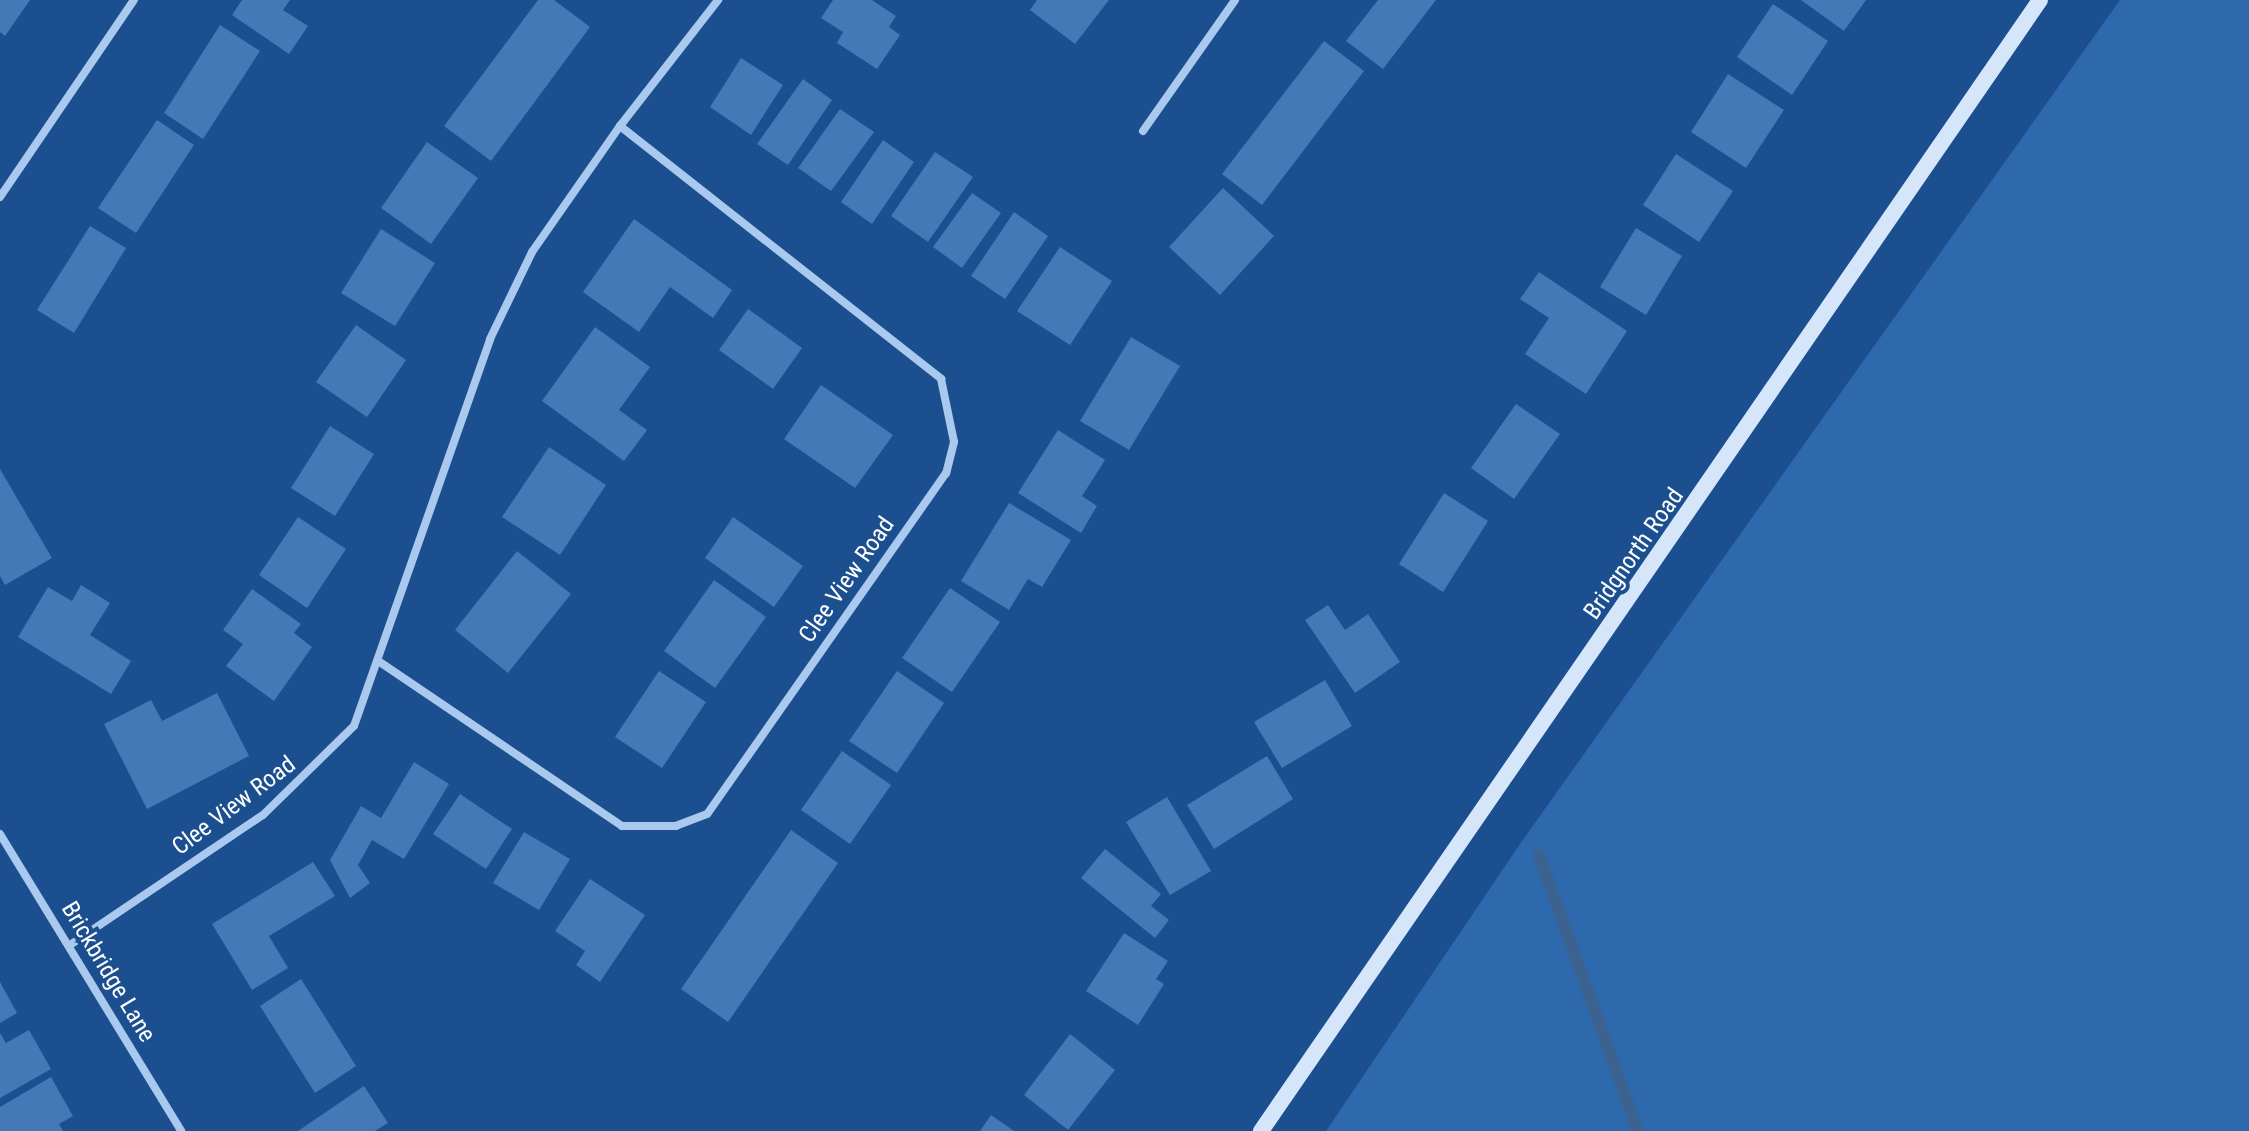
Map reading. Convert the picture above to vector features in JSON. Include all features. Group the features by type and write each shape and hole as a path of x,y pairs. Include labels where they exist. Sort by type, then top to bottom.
{"main road":[{"name":"Bridgnorth Road","path":"1261,1131 2040,0"}],"street":[{"path":"0,197 134,0"},
{"name":"Clee View Road","path":"70,945 263,815 310,775 354,726 381,663 490,339 532,252 620,126 718,0"},
{"path":"1143,131 1235,0"},
{"name":"Clee View Road","path":"381,663 622,826 676,826 707,814 946,473 954,442 951,410 941,379 919,355 620,126"},
{"name":"Brickbridge Lane","path":"0,834 181,1131"}],"shaded area":[{"path":"2120,0 2249,0 2249,1131 1326,1131 1520,844"}],"building":[{"path":"0,0 30,0 5,36 0,32"},
{"path":"242,0 290,0 283,10 308,26 289,54 232,15"},
{"path":"538,0 554,0 590,27 491,161 444,126"},
{"path":"833,0 872,0 896,16 889,27 900,35 877,69 837,43 843,32 821,18"},
{"path":"1037,0 1109,0 1075,44 1030,10"},
{"path":"1378,0 1436,0 1383,69 1346,41"},
{"path":"1801,0 1866,0 1844,31"},
{"path":"1773,4 1828,41 1792,95 1737,57"},
{"path":"220,25 260,51 203,139 164,113"},
{"path":"1324,41 1364,71 1262,205 1222,174"},
{"path":"741,58 783,85 751,135 710,107"},
{"path":"1728,74 1784,110 1746,168 1691,132"},
{"path":"803,79 832,100 788,165 757,144"},
{"path":"840,109 874,132 831,191 798,168"},
{"path":"157,120 194,145 136,233 98,208"},
{"path":"883,140 914,162 872,224 841,202"},
{"path":"427,142 478,178 431,244 381,208"},
{"path":"935,152 973,177 928,242 891,216"},
{"path":"1676,154 1733,191 1699,242 1643,205"},
{"path":"1223,188 1274,236 1220,295 1169,247"},
{"path":"972,193 1001,213 962,268 933,247"},
{"path":"1014,212 1048,236 1005,299 971,276"},
{"path":"634,219 732,290 713,318 670,287 639,332 583,292"},
{"path":"90,226 126,248 74,333 37,310"},
{"path":"1636,228 1682,256 1646,315 1600,287"},
{"path":"381,229 435,263 395,326 341,293"},
{"path":"1060,247 1112,281 1070,345 1017,311"},
{"path":"1539,272 1627,331 1586,394 1525,354 1549,318 1520,299"},
{"path":"748,309 802,348 773,389 719,350"},
{"path":"356,325 406,360 367,417 316,382"},
{"path":"595,327 650,367 619,410 647,430 624,461 542,401"},
{"path":"1131,337 1180,366 1129,450 1080,421"},
{"path":"821,385 893,435 855,488 784,439"},
{"path":"1516,404 1560,434 1514,499 1471,468"},
{"path":"330,426 374,454 335,516 291,488"},
{"path":"1058,430 1105,460 1082,496 1097,506 1081,533 1018,493"},
{"path":"549,447 606,485 560,555 502,517"},
{"path":"0,469 52,558 5,585 0,576"},
{"path":"1444,493 1488,521 1443,592 1399,564"},
{"path":"1009,503 1071,540 1042,587 1028,579 1009,610 961,581"},
{"path":"298,517 346,549 307,608 259,575"},
{"path":"733,517 803,566 774,607 705,558"},
{"path":"517,551 571,594 508,673 455,630"},
{"path":"714,580 766,617 715,688 664,651"},
{"path":"81,585 110,603 90,635 131,661 111,694 18,637 48,587 72,601"},
{"path":"950,588 1000,622 952,692 902,658"},
{"path":"252,589 301,624 294,633 312,647 274,701 226,666 243,644 223,630"},
{"path":"1328,605 1345,630 1368,614 1400,662 1355,693 1305,620"},
{"path":"659,671 706,702 662,768 615,737"},
{"path":"897,671 944,703 897,773 849,741"},
{"path":"1325,680 1352,726 1282,768 1254,722"},
{"path":"217,693 249,756 147,809 104,724 151,700 162,721"},
{"path":"842,751 891,785 850,844 801,810"},
{"path":"1267,756 1293,799 1214,849 1187,805"},
{"path":"414,762 449,784 404,859 372,840 358,865 370,883 350,898 330,860 361,806 381,818"},
{"path":"460,794 512,829 486,869 433,834"},
{"path":"1167,797 1211,871 1170,895 1126,822"},
{"path":"791,830 838,863 728,1022 681,989"},
{"path":"524,832 570,859 539,910 493,883"},
{"path":"1105,849 1161,894 1151,906 1169,920 1155,938 1081,878"},
{"path":"313,862 335,896 269,936 288,968 252,990 212,924"},
{"path":"590,879 645,915 600,982 576,965 585,951 555,931"},
{"path":"1124,933 1168,961 1156,979 1164,984 1138,1025 1086,991"},
{"path":"301,979 356,1066 315,1093 260,1006"},
{"path":"0,982 17,1013 0,1023"},
{"path":"29,1030 51,1069 0,1098 0,1033 6,1043"},
{"path":"1070,1034 1115,1070 1068,1130 1024,1095"},
{"path":"51,1077 73,1116 59,1124 63,1131 0,1131 0,1107"},
{"path":"364,1086 388,1123 375,1131 298,1131"},
{"path":"991,1115 1014,1131 980,1131"}],"waterway":[{"path":"1539,855 1638,1131"}]}
